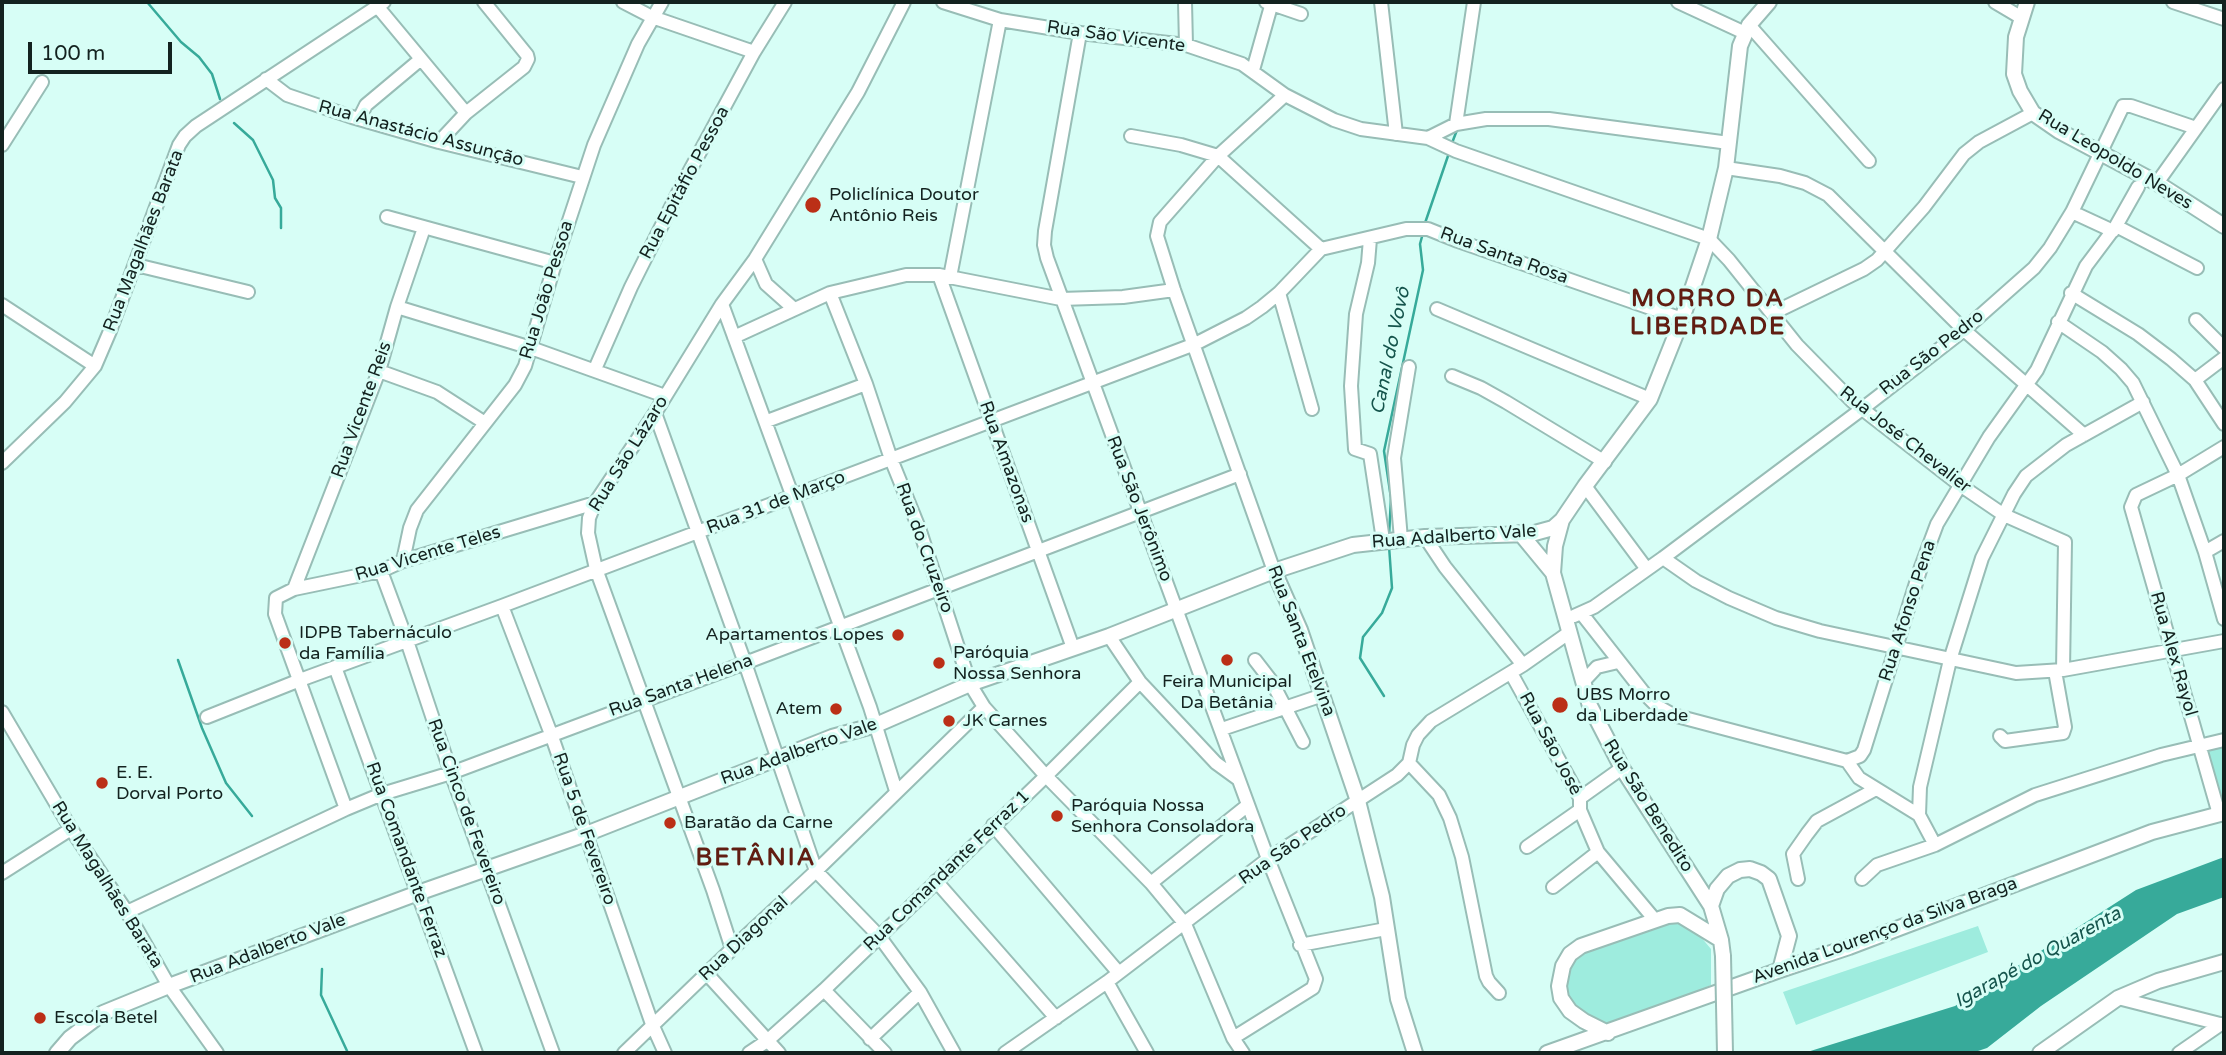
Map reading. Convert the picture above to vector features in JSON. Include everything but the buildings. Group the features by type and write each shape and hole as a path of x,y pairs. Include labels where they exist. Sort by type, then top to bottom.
{"street":[{"path":"439,142 466,113 524,66 528,59 484,2"},
{"path":"623,2 652,17 754,52"},
{"name":"Rua João Pessoa","path":"403,561 417,510 515,385 531,348 582,177 652,17 662,2"},
{"name":"Rua Epitáfio Pessoa","path":"595,369 636,276 681,187 754,52 785,2"},
{"name":"Rua São Lázaro","path":"732,948 596,569 588,533 589,518 595,503 655,413 722,304 755,259 858,92 904,2"},
{"name":"Rua São Vicente","path":"943,2 1000,20 1080,33 1186,45 1242,64 1285,95 1335,120 1362,129 1428,138"},
{"path":"1185,2 1186,45"},
{"path":"1381,2 1395,134"},
{"path":"1459,124 1474,2"},
{"path":"1678,2 1747,29 1869,161"},
{"name":"Rua São Benedito","path":"1725,1053 1723,956 1710,906 1622,768 1601,730 1583,682 1553,573 1555,546 1562,520 1650,399 1682,318 1709,239 1726,168 1736,67 1747,29 1769,2"},
{"path":"1995,2 2022,18"},
{"name":"Rua Leopoldo Neves","path":"2026,2 2016,37 2014,74 2033,113 2059,131 2157,184 2224,226"},
{"path":"2173,2 2224,19"},
{"path":"380,4 466,113"},
{"name":"Rua Magalhães Barata","path":"2,463 65,402 95,366 136,265 179,145 185,136 196,126 380,4"},
{"path":"1253,70 1269,4 1301,14"},
{"path":"945,276 1000,20"},
{"name":"Rua São Jerônimo","path":"1080,33 1045,230 1047,258 1222,729 1238,779 1300,944 1316,979 1313,988 1233,1038"},
{"path":"359,119 366,105 421,59"},
{"name":"Rua Anastácio Assunção","path":"266,79 287,95 359,119 439,142 582,177"},
{"path":"2,145 42,82"},
{"path":"2157,184 2224,89"},
{"path":"1218,156 1285,95"},
{"name":"Rua São Pedro","path":"1005,1053 1107,982 1268,859 1397,775 1409,763 1418,735 1431,721 1523,665 1582,614 1663,558 1964,330 2034,268 2050,248 2072,212 2126,104 2196,128"},
{"path":"1773,313 1864,269 1877,260 1924,207 1972,146 2033,113"},
{"path":"1428,138 1459,124 1486,119 1549,119 1729,143"},
{"path":"1131,135 1218,156 1321,249"},
{"name":"Rua José Chevalier","path":"1428,138 1709,239 1797,345 1862,409 1960,485 2004,515 2062,540 2066,545 2066,553 2059,670"},
{"name":"Rua Santa Etelvina","path":"1218,156 1160,222 1157,236 1273,571 1300,630 1358,801 1382,897 1398,999 1415,1053"},
{"path":"1726,168 1780,176 1805,183 1828,195 1964,330 2084,435"},
{"name":"Rua Afonso Pena","path":"1847,761 1857,758 1864,750 1937,524 2010,406 2037,370 2085,266 2115,228 2138,187"},
{"path":"2072,212 2115,228 2197,268"},
{"path":"387,217 555,263"},
{"name":"Rua Vicente Reis","path":"294,589 379,371 424,228"},
{"name":"Rua Santa Rosa","path":"1321,249 1406,229 1424,229 1682,318"},
{"path":"1370,239 1368,262 1356,314 1351,386 1355,449 1370,454 1391,539"},
{"name":"Rua 31 de Março","path":"207,717 1195,344 1246,318 1279,293 1321,249"},
{"path":"755,259 765,284 793,308"},
{"path":"136,265 248,292"},
{"path":"734,337 830,293 906,275 945,276 1061,299 1174,290"},
{"name":"Rua Amazonas","path":"945,276 990,421 1073,648"},
{"name":"Rua do Cruzeiro","path":"830,293 866,384 891,459 911,505 970,684 984,707 1046,776 1151,883 1185,924 1233,1038 1242,1053"},
{"path":"1279,293 1312,409"},
{"path":"2071,293 2138,334 2194,380 2224,424"},
{"path":"722,304 841,625 896,791"},
{"path":"2,305 95,366"},
{"path":"397,307 595,369 665,396"},
{"path":"1437,309 1650,399"},
{"path":"2196,320 2224,348"},
{"path":"2058,322 2102,352 2133,383 2178,475 2205,552 2224,619"},
{"path":"2194,380 2224,358"},
{"path":"1391,539 1394,458 1409,367"},
{"path":"379,371 437,392 485,423"},
{"path":"1452,376 1481,388 1605,462"},
{"path":"767,421 866,384"},
{"path":"1935,845 1919,815 1920,787 1950,660 1978,569 2026,476 2066,445 2143,402"},
{"path":"655,413 746,663 816,871 879,936 920,992 954,1053"},
{"path":"2178,475 2224,447"},
{"name":"Rua Santa Helena","path":"127,912 382,794 451,772 746,663 1240,474"},
{"name":"Rua Alex Rayol","path":"2178,475 2136,495 2131,507 2199,746 2221,813"},
{"path":"1585,485 1646,568"},
{"name":"Rua Vicente Teles","path":"294,589 381,571 403,561 595,503"},
{"name":"Rua Adalberto Vale","path":"57,1053 70,1038 103,1013 169,986 418,893 586,834 832,737 876,725 970,684 1109,636 1273,571 1322,554 1391,539 1545,531 1562,520"},
{"name":"Rua São Benedito","path":"1520,533 1553,573"},
{"path":"1424,537 1523,665"},
{"path":"2205,552 2224,541"},
{"path":"1663,558 1707,587 1776,618 1896,648 2016,673 2059,670 2224,641"},
{"name":"Rua Cinco de Fevereiro","path":"381,571 553,1053"},
{"path":"294,589 276,598 275,614 346,809"},
{"name":"Rua 5 de Fevereiro","path":"502,606 551,734 652,1024 665,1053"},
{"path":"1582,614 1618,663 1657,706 1673,715 1847,761 1859,778 1919,815"},
{"path":"1109,636 1140,682 1216,763 1238,779"},
{"path":"1255,660 1272,682 1303,742"},
{"path":"1583,682 1597,667 1618,663"},
{"name":"Rua Comandante Ferraz","path":"335,667 476,1053"},
{"path":"2000,736 2005,741 2061,734 2065,727 2059,670"},
{"name":"Rua São José","path":"1511,673 1580,804 1598,852 1655,920"},
{"name":"Rua Comandante Ferraz 1","path":"749,1053 824,990 1140,682"},
{"path":"1222,729 1323,695"},
{"name":"Rua Diagonal","path":"624,1053 984,707"},
{"name":"Rua Magalhães Barata","path":"2,712 71,829 127,912 169,986 217,1053"},
{"path":"1862,879 1877,865 1935,845 2035,795 2161,755 2224,740"},
{"path":"1409,763 1439,795 1450,818 1462,857 1486,976 1499,993"},
{"path":"1527,847 1622,768"},
{"path":"1798,878 1793,854 1812,827 1833,812 1876,789"},
{"path":"1151,883 1248,805"},
{"name":"Avenida Lourenço da Silva Braga","path":"1547,1053 1849,947 2151,832 2221,813"},
{"path":"993,825 1118,972"},
{"path":"2,873 71,829"},
{"path":"1553,887 1598,852"},
{"path":"1710,906 1717,889 1728,876 1740,870 1750,869 1769,879 1789,936 1780,970"},
{"path":"936,881 1056,1018"},
{"path":"1608,1032 1577,1016 1561,998 1559,986 1563,966 1570,954 1581,946 1668,916 1680,915 1721,940"},
{"path":"1300,944 1386,929"},
{"path":"2040,1053 2118,998 2158,981 2224,962"},
{"path":"707,974 779,1053"},
{"path":"1107,982 1147,1053"},
{"path":"824,990 885,1053"},
{"path":"870,1039 920,992"},
{"path":"2118,998 2223,1024"},
{"path":"2179,1053 2223,1024"}],"shaded area":[{"path":"2224,743 2224,805 2222,805 2205,746"},
{"path":"1673,917 1689,923 1711,949 1711,985 1616,1028 1579,1012 1564,993 1564,973 1576,954"},
{"path":"1978,926 1988,952 1796,1025 1783,992"}],"water":[{"name":"Igarapé do Quarenta","path":"2224,857 2224,897 2177,914 2041,1006 1987,1048 1972,1053 1804,1053 1955,1006 2136,890"}],"waterway":[{"path":"147,2 212,74 220,99"},
{"path":"234,123 253,140 273,180 275,198 281,208 281,228"},
{"name":"Canal do Vovô","path":"1452,143 1457,130"},
{"name":"Canal do Vovô","path":"1424,226 1449,153"},
{"name":"Canal do Vovô","path":"1389,536 1391,498 1384,451 1423,270 1420,244 1423,233"},
{"name":"Canal do Vovô","path":"1384,696 1360,658 1363,637 1382,613 1392,588 1389,546"},
{"path":"178,660 202,728 226,783 252,816"},
{"path":"322,969 321,995 348,1053"}],"place":[{"name":"Policlínica Doutor Antônio Reis","path":"813,205"},
{"name":"Apartamentos Lopes","path":"898,635"},
{"name":"IDPB Tabernáculo da Família","path":"285,643"},
{"name":"Feira Municipal Da Betânia","path":"1227,660"},
{"name":"Paróquia Nossa Senhora","path":"939,663"},
{"name":"UBS Morro da Liberdade","path":"1560,705"},
{"name":"Atem","path":"836,709"},
{"name":"JK Carnes","path":"949,721"},
{"name":"E. E. Dorval Porto","path":"102,783"},
{"name":"Paróquia Nossa Senhora Consoladora","path":"1057,816"},
{"name":"Baratão da Carne","path":"670,823"},
{"name":"Escola Betel","path":"40,1018"}],"district":[{"name":"MORRO DA LIBERDADE","path":"1708,314"},
{"name":"BETÂNIA","path":"756,859"}]}
